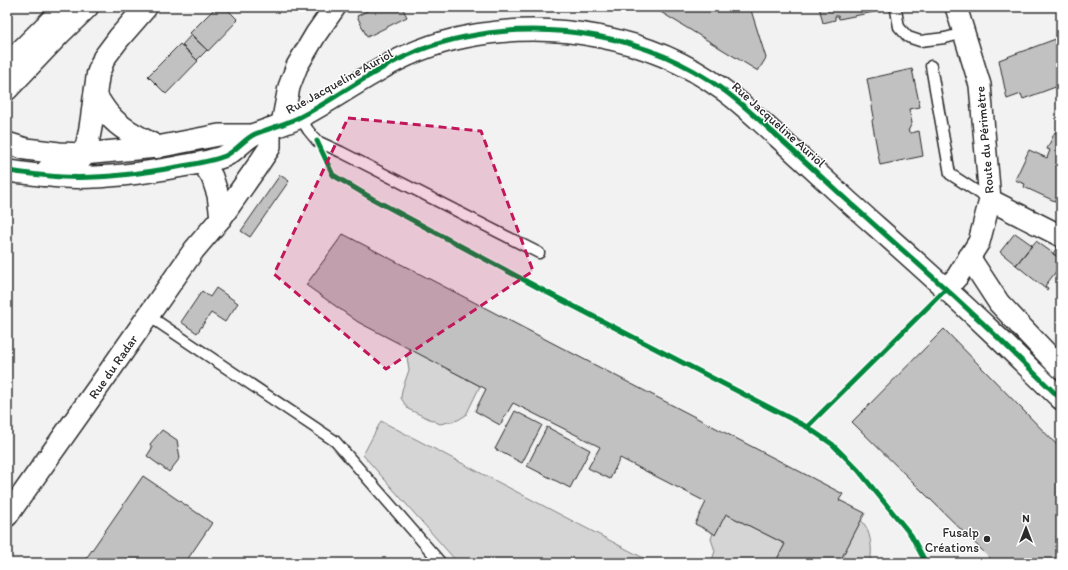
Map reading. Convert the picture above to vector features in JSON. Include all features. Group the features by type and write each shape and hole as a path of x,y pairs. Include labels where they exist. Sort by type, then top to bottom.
{"highway":[{"path":"7,65 65,7"},
{"path":"7,89 87,7"},
{"path":"43,176 53,165 74,166 84,154 98,74 104,58 146,7"},
{"path":"95,95 115,122 157,147"}],"street":[{"path":"283,123 289,87 297,66 316,34 335,7"},
{"name":"Route du Périmètre","path":"946,289 957,277 978,242 990,200 980,85 956,7"},
{"name":"Rue Jacqueline Auriol","path":"7,171 69,178 109,177 202,163 227,155 377,71 408,56 442,43 466,37 519,30 551,30 615,40 645,49 667,58 693,70 721,88 946,289 1061,399"},
{"path":"283,123 289,87"},
{"path":"7,143 26,149 84,154 157,147 283,123"},
{"name":"Rue du Radar","path":"7,516 194,250 221,218 270,147 283,123"},
{"path":"202,163 212,177 218,195 221,218"},
{"path":"990,200 1061,236"},
{"path":"969,257 999,303 1061,368"}],"lane":[{"path":"896,10 899,27 908,37 920,40 945,38 964,33"},
{"path":"931,66 950,174 990,200"},
{"path":"283,123 308,130 317,141 539,253"},
{"path":"149,316 335,440 441,563"}],"highlighted area":[{"path":"348,118 481,131 533,271 386,369 274,274"}],"shaded area":[{"path":"410,349 480,386 466,415 458,420 440,424 408,409 401,398 402,390 409,370 407,357"},
{"path":"381,421 653,563 458,563 363,455"},
{"path":"726,514 785,544 775,563 711,563 715,551 711,539 713,533 715,534"},
{"path":"861,520 869,535 871,552 870,563 839,563"}],"building":[{"path":"216,7 225,7 238,20 208,51 190,33"},
{"path":"375,7 402,7 407,17 367,37 357,16"},
{"path":"661,7 750,7 766,58 758,71 659,11"},
{"path":"819,7 886,7 884,10 839,19 838,16 835,16 835,20 823,23"},
{"path":"191,35 207,50 197,60 182,45"},
{"path":"1061,37 1061,85 1023,99 1021,94 1007,99 999,60"},
{"path":"180,44 198,61 166,94 148,76"},
{"path":"912,69 920,107 909,109 912,123 908,131 911,133 919,131 923,156 880,165 872,121 874,117 867,79"},
{"path":"1055,132 1061,135 1061,199 1059,203 1024,187 1025,184 1015,180 1029,150 1047,158 1050,150 1047,149"},
{"path":"280,175 289,181 250,237 241,231"},
{"path":"1015,233 1032,245 1016,265 1000,252"},
{"path":"343,234 843,494 839,500 865,513 839,563 775,563 785,544 726,514 715,535 695,524 706,502 620,458 610,479 588,468 600,447 513,403 500,425 475,411 486,389 358,322 306,285"},
{"path":"1036,241 1061,259 1061,265 1045,286 1048,288 1047,290 1016,265"},
{"path":"1057,247 1061,249 1061,259 1053,254"},
{"path":"216,288 238,303 225,322 211,313 197,333 181,322 202,291 210,297"},
{"path":"944,329 1061,449 1061,563 995,563 852,422"},
{"path":"515,411 542,425 522,463 495,449"},
{"path":"547,427 590,450 570,488 527,466"},
{"path":"162,430 177,440 180,458 169,472 147,456 152,448 150,444"},
{"path":"143,476 212,523 185,563 83,563"}],"cycle path":[{"path":"7,171 55,177 106,177 163,170 207,161 229,154 255,134 289,122 310,112 396,61 418,51 442,43 465,37 498,32 531,30 599,36 664,56 694,71 729,94 751,112 956,298 1061,399"},
{"path":"317,141 333,175 373,199 552,295 807,427 832,444 858,470 911,535 926,563"},
{"path":"807,427 946,289"}],"place":[{"name":"Fusalp Créations","path":"987,539"}]}
